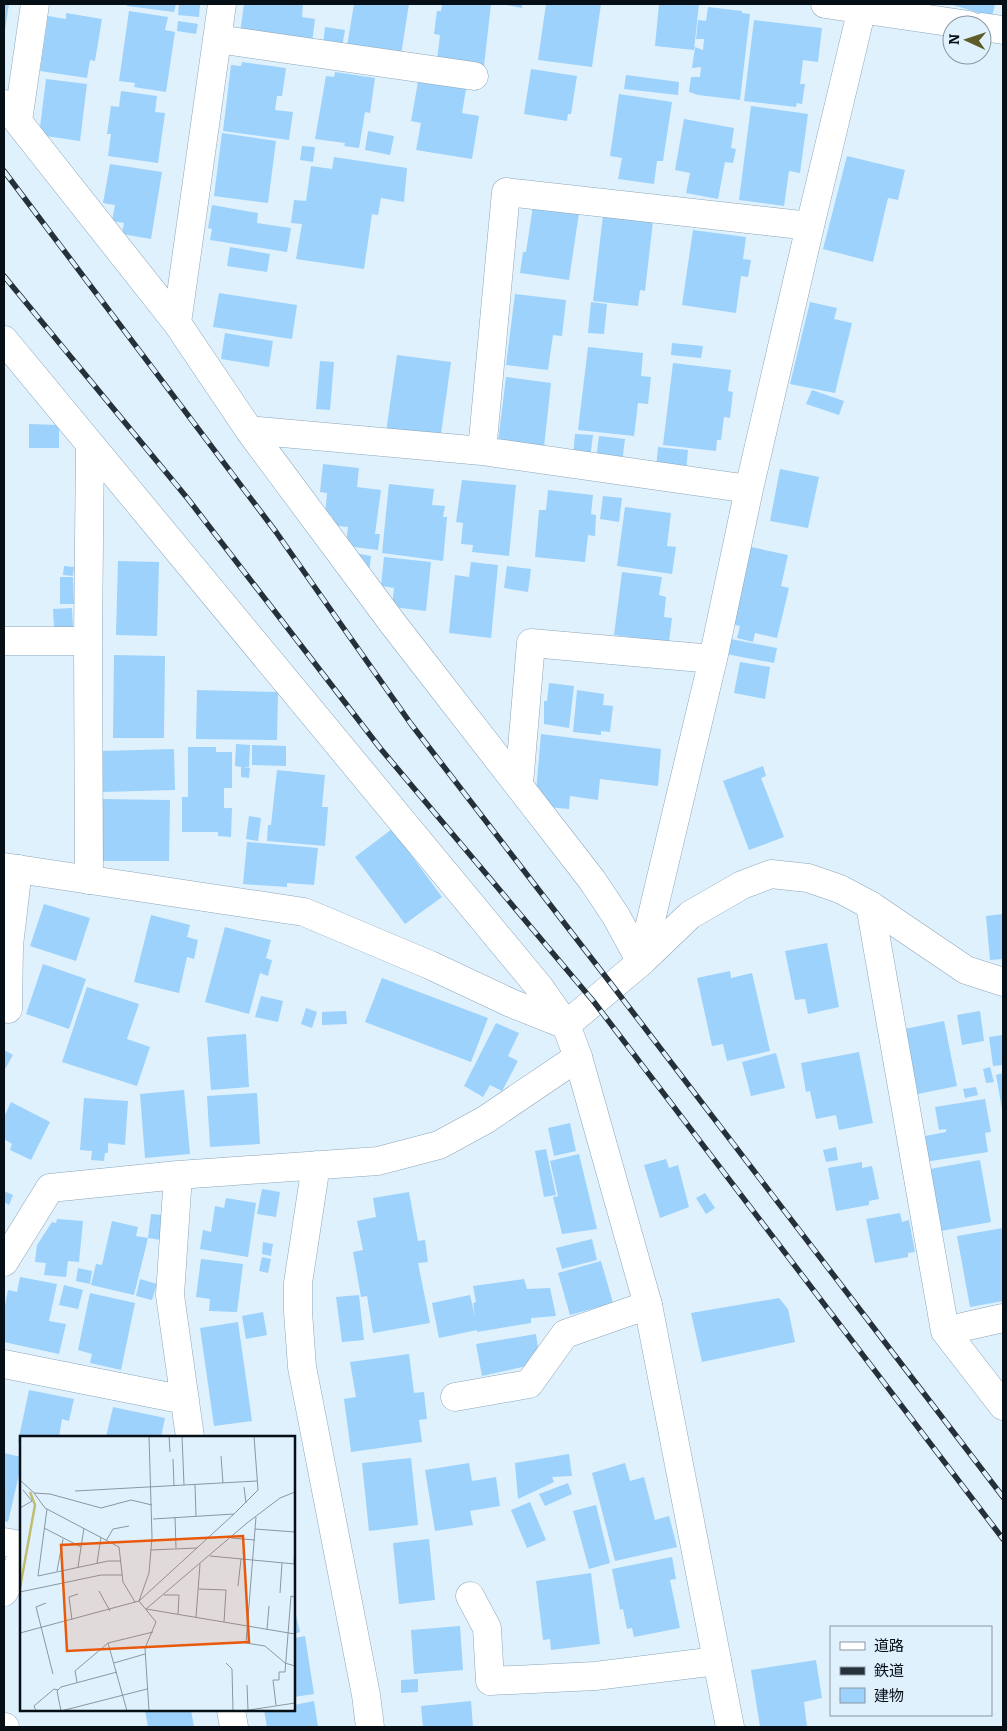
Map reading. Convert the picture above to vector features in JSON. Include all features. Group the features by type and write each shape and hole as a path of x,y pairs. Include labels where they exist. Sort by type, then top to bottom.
{"street":[{"path":"35,4 11,112 176,323 249,430 394,625 592,880 616,916 641,962"},
{"path":"176,323 222,4"},
{"path":"825,4 863,6 942,20"},
{"path":"641,962 714,659 749,489 863,6"},
{"path":"217,39 474,76"},
{"path":"482,450 506,192 810,226"},
{"path":"4,340 540,988 566,1025 578,1057 648,1305 730,1727"},
{"path":"249,430 482,450 749,489"},
{"path":"89,880 88,641 90,444"},
{"path":"4,641 88,641"},
{"path":"519,784 531,643 714,659"},
{"path":"8,1009 11,868 304,912 430,965 511,1003 566,1025"},
{"path":"566,1025 641,962 690,915 742,885 771,874 808,878 840,889 870,905 966,970 1003,982"},
{"path":"870,905 945,1331 1003,1406"},
{"path":"4,1262 50,1188 178,1175 378,1161 439,1145 485,1120 578,1057"},
{"path":"316,1165 298,1283 302,1367 366,1695 370,1727"},
{"path":"178,1175 170,1296 190,1436"},
{"path":"455,1397 529,1384 564,1334 648,1305"},
{"path":"945,1331 1003,1318"},
{"path":"4,1364 185,1400"},
{"path":"4,1542 20,1545"},
{"path":"4,1592 20,1562"},
{"path":"470,1596 486,1628 490,1681 595,1676 717,1661"},
{"path":"231,1711 234,1727"}],"building":[{"path":"4,4 9,4 5,30 4,30"},
{"path":"127,4 176,4 174,12 127,6"},
{"path":"179,4 200,5 199,17 178,15"},
{"path":"244,4 303,4 302,17 315,19 312,43 240,33"},
{"path":"354,4 409,4 401,55 347,46"},
{"path":"442,4 491,4 484,66 437,60 440,35 434,34 437,11 441,11"},
{"path":"501,4 522,4 522,8"},
{"path":"546,4 601,4 592,67 538,60"},
{"path":"659,4 699,4 694,50 655,46"},
{"path":"950,4 995,4 992,17 992,15 986,15"},
{"path":"708,7 742,11 742,13 750,14 740,100 698,95 689,92 691,77 700,77 701,67 692,68 695,47 703,50 704,39 696,39 698,20 706,21"},
{"path":"129,11 168,17 165,30 175,32 166,92 134,87 135,83 119,81"},
{"path":"66,13 102,19 95,61 90,60 87,78 40,71 48,16 66,19"},
{"path":"754,20 822,28 818,62 803,60 800,84 805,84 802,104 797,103 796,107 744,101"},
{"path":"178,21 198,24 196,34 177,31"},
{"path":"325,27 345,30 342,47 323,45"},
{"path":"242,62 286,68 282,96 277,96 275,110 293,112 289,140 223,131 231,65 241,66"},
{"path":"531,69 577,76 571,114 568,114 567,121 524,114"},
{"path":"335,72 375,78 370,113 365,112 359,148 344,146 345,143 315,139 326,76 334,77"},
{"path":"626,75 679,82 678,95 624,89"},
{"path":"46,79 87,84 80,141 39,135"},
{"path":"418,82 466,89 462,113 479,116 472,159 416,150 421,123 411,121"},
{"path":"121,91 157,96 155,112 165,113 158,163 108,156 111,134 107,134 111,106 119,107"},
{"path":"619,94 672,102 663,161 657,161 654,184 618,179 622,158 610,156"},
{"path":"751,106 808,114 800,173 789,171 784,206 739,200"},
{"path":"684,119 734,128 731,148 736,149 733,163 725,162 718,199 686,193 690,173 675,170"},
{"path":"368,131 394,136 390,155 365,150"},
{"path":"222,133 276,141 268,203 214,196"},
{"path":"302,146 315,147 313,162 300,160"},
{"path":"847,156 905,170 898,200 888,198 873,262 823,249"},
{"path":"334,157 407,168 404,202 381,198 378,215 372,214 364,269 296,259 302,224 291,223 294,200 306,201 311,166 332,169"},
{"path":"110,164 162,172 151,239 122,234 124,223 112,221 115,205 103,203"},
{"path":"212,205 258,213 257,223 291,228 287,252 210,240 212,229 208,228"},
{"path":"533,206 579,213 569,280 520,273 523,252 526,252"},
{"path":"603,215 653,221 645,291 640,290 638,306 593,301"},
{"path":"693,230 746,237 743,259 751,260 748,277 741,276 736,313 682,305"},
{"path":"230,247 270,254 267,272 227,266"},
{"path":"219,293 297,305 292,339 213,327"},
{"path":"515,294 566,300 562,336 553,335 548,370 506,365"},
{"path":"591,302 607,304 604,334 588,333"},
{"path":"810,302 837,308 834,319 852,323 835,393 790,384"},
{"path":"225,333 273,341 269,367 221,359"},
{"path":"672,343 703,346 701,358 671,355"},
{"path":"588,347 643,353 641,376 651,377 648,404 638,403 634,436 578,430"},
{"path":"397,355 451,362 440,441 386,432"},
{"path":"320,361 334,362 330,410 316,409"},
{"path":"673,363 731,370 728,391 733,392 730,418 724,417 721,440 717,440 716,451 663,445"},
{"path":"506,377 551,383 544,447 498,442"},
{"path":"812,390 844,401 839,415 806,404"},
{"path":"29,424 59,425 59,448 29,448"},
{"path":"575,434 593,435 590,459 573,458"},
{"path":"599,436 625,439 622,463 596,459"},
{"path":"658,447 688,450 686,471 656,468"},
{"path":"323,464 359,468 357,487 381,490 375,534 380,534 378,550 346,546 348,527 331,525 332,516 325,515 327,493 320,492"},
{"path":"780,469 819,477 808,528 770,521"},
{"path":"462,480 516,485 509,556 472,552 473,545 461,544 463,523 456,522"},
{"path":"389,484 434,489 432,505 445,506 443,517 447,517 443,561 382,553"},
{"path":"548,490 593,495 591,514 596,515 595,536 588,535 585,562 535,557 539,510 546,510"},
{"path":"603,496 622,498 619,522 600,519"},
{"path":"625,507 671,513 667,546 676,547 672,574 617,566"},
{"path":"751,547 788,555 781,586 789,588 777,638 755,633 753,642 737,638 740,626 732,624"},
{"path":"354,553 371,556 369,573"},
{"path":"384,557 431,562 426,611 392,607 394,588 381,586"},
{"path":"118,561 159,562 157,636 116,635"},
{"path":"471,562 498,565 491,638 449,633 455,575 469,577"},
{"path":"64,566 74,567 73,576 63,575"},
{"path":"507,566 531,569 528,592 504,588"},
{"path":"622,572 662,577 659,595 666,597 664,617 672,618 669,642 614,635"},
{"path":"60,577 73,577 74,604 60,604"},
{"path":"72,608 73,628 54,629 53,609"},
{"path":"726,638 777,648 774,663 726,654"},
{"path":"114,655 165,656 164,738 113,738"},
{"path":"740,662 770,667 765,699 734,693"},
{"path":"549,683 574,686 569,728 544,724 544,701 547,701"},
{"path":"197,690 278,692 277,740 196,739"},
{"path":"577,690 604,694 603,705 613,706 610,732 601,731 601,735 573,732"},
{"path":"541,734 661,749 658,786 600,779 598,800 570,796 569,809 547,807 536,792"},
{"path":"236,744 250,745 249,767 243,767 250,768 249,778 241,777 241,767 235,766"},
{"path":"252,745 286,746 286,766 252,765"},
{"path":"188,747 216,747 216,752 232,752 232,788 224,788 224,808 232,808 231,837 218,836 218,832 182,832 182,797 188,797"},
{"path":"174,749 175,790 103,792 101,751"},
{"path":"763,766 766,776 761,778 784,837 749,850 723,781"},
{"path":"277,770 325,775 322,807 328,807 325,846 267,841 268,825 271,825"},
{"path":"102,799 170,800 169,861 102,861"},
{"path":"249,816 261,818 258,841 246,839"},
{"path":"392,829 442,897 405,924 355,857"},
{"path":"247,842 318,848 314,885 287,883 287,887 243,884"},
{"path":"44,904 90,918 76,961 30,946"},
{"path":"1003,914 1003,959 990,960 986,916"},
{"path":"151,915 190,925 187,937 198,940 194,959 187,957 179,993 134,982"},
{"path":"225,927 271,940 266,958 272,960 268,976 260,973 249,1014 205,1002"},
{"path":"827,943 839,1007 808,1014 805,999 795,1000 785,951"},
{"path":"43,964 86,979 69,1029 26,1014"},
{"path":"730,971 731,978 752,973 770,1051 727,1061 723,1044 712,1046 697,978"},
{"path":"382,978 488,1018 471,1062 365,1022"},
{"path":"87,987 139,1004 127,1039 150,1047 137,1086 62,1062"},
{"path":"261,996 283,1001 278,1022 255,1017"},
{"path":"306,1008 317,1012 312,1028 301,1024"},
{"path":"346,1011 347,1024 322,1025 322,1012"},
{"path":"980,1011 984,1041 962,1045 957,1015"},
{"path":"944,1021 957,1086 918,1094 905,1029"},
{"path":"496,1023 519,1033 508,1056 518,1061 502,1091 490,1085 483,1097 464,1086"},
{"path":"246,1034 249,1087 211,1090 207,1037"},
{"path":"1002,1035 1003,1065 993,1066 989,1037"},
{"path":"4,1050 13,1055 4,1071"},
{"path":"859,1052 873,1123 839,1130 836,1115 816,1119 810,1091 806,1092 801,1063"},
{"path":"776,1053 785,1088 751,1096 742,1062"},
{"path":"990,1067 994,1082 986,1083 983,1069"},
{"path":"1003,1073 1003,1109 1002,1109 996,1075"},
{"path":"976,1087 978,1095 965,1098 963,1089"},
{"path":"184,1090 190,1154 145,1158 140,1094"},
{"path":"257,1093 260,1144 210,1147 207,1096"},
{"path":"84,1098 128,1101 125,1145 108,1143 108,1153 105,1153 104,1161 91,1160 92,1151 80,1150"},
{"path":"985,1099 991,1132 985,1133 988,1152 925,1162 920,1137 946,1132 946,1129 939,1130 935,1107"},
{"path":"11,1102 50,1122 31,1160 10,1150 12,1144 4,1139 4,1117"},
{"path":"570,1123 576,1151 554,1156 548,1128"},
{"path":"836,1147 838,1160 826,1162 823,1150"},
{"path":"546,1149 556,1195 544,1197 535,1151"},
{"path":"579,1154 597,1229 562,1234 553,1197 558,1196 550,1161"},
{"path":"666,1159 669,1168 678,1165 689,1207 660,1218 644,1165"},
{"path":"980,1160 991,1222 941,1231 930,1169"},
{"path":"862,1162 862,1168 872,1166 879,1199 869,1201 869,1205 836,1211 828,1168"},
{"path":"262,1189 280,1192 276,1217 257,1214"},
{"path":"4,1191 13,1195 9,1205 4,1202"},
{"path":"409,1192 418,1241 425,1240 428,1262 418,1263 430,1323 373,1333 367,1296 361,1297 353,1252 363,1250 357,1221 376,1217 373,1198"},
{"path":"705,1193 715,1208 706,1214 696,1198"},
{"path":"226,1198 256,1203 248,1257 200,1249 203,1230 211,1232 215,1206 224,1208"},
{"path":"900,1213 902,1222 909,1220 915,1252 908,1253 908,1257 875,1263 866,1219"},
{"path":"151,1214 163,1215 161,1240 148,1238"},
{"path":"57,1219 83,1221 79,1262 68,1261 66,1277 44,1275 46,1263 35,1262 37,1245 52,1222 56,1223"},
{"path":"112,1221 138,1227 136,1236 148,1238 134,1295 91,1285 96,1264 102,1265"},
{"path":"1003,1228 1003,1301 970,1307 957,1236"},
{"path":"592,1239 597,1260 562,1269 556,1248"},
{"path":"263,1242 273,1244 271,1256 262,1254"},
{"path":"262,1257 271,1259 268,1273 259,1271"},
{"path":"201,1259 243,1264 237,1312 209,1311 210,1299 196,1297"},
{"path":"601,1261 613,1303 570,1315 558,1273"},
{"path":"78,1268 92,1271 90,1284 76,1281"},
{"path":"20,1277 57,1284 49,1321 66,1324 59,1354 4,1342 4,1310 8,1290 17,1292"},
{"path":"140,1279 157,1284 152,1300 136,1296"},
{"path":"524,1279 527,1289 550,1288 556,1316 531,1318 531,1323 477,1332 477,1330 439,1338 432,1303 470,1295 475,1317 473,1303 476,1302 473,1286"},
{"path":"64,1285 83,1290 78,1309 59,1305"},
{"path":"90,1293 135,1303 121,1370 90,1363 92,1354 78,1350"},
{"path":"359,1295 364,1340 342,1342 336,1297"},
{"path":"779,1298 788,1309 795,1342 702,1362 691,1313"},
{"path":"263,1312 267,1335 246,1339 242,1316"},
{"path":"238,1322 252,1421 214,1426 200,1328"},
{"path":"536,1334 540,1363 482,1376 476,1344"},
{"path":"409,1354 414,1393 424,1392 427,1419 419,1420 422,1442 351,1452 344,1399 356,1397 350,1362"},
{"path":"29,1390 74,1399 69,1421 62,1419 59,1436 20,1436 20,1443 18,1442"},
{"path":"113,1407 165,1418 161,1436 106,1436"},
{"path":"4,1453 20,1457 20,1470 8,1522 4,1521"},
{"path":"569,1454 572,1476 552,1477 554,1482 518,1499 515,1463"},
{"path":"411,1458 418,1525 369,1531 362,1463"},
{"path":"469,1463 472,1481 496,1477 500,1506 470,1511 473,1525 435,1531 425,1470"},
{"path":"625,1463 630,1481 644,1477 655,1520 669,1516 677,1547 615,1561 592,1473"},
{"path":"568,1483 572,1494 545,1506 539,1494"},
{"path":"530,1502 546,1540 527,1548 511,1510"},
{"path":"596,1505 610,1563 589,1569 573,1511"},
{"path":"429,1539 435,1600 399,1604 393,1543"},
{"path":"672,1557 676,1579 670,1580 680,1628 634,1637 632,1628 627,1629 623,1609 620,1610 612,1569"},
{"path":"591,1573 600,1644 551,1650 550,1639 543,1640 536,1581"},
{"path":"295,1611 300,1632 295,1634"},
{"path":"460,1626 463,1670 414,1674 411,1630"},
{"path":"305,1636 314,1694 295,1697 295,1638"},
{"path":"816,1660 822,1698 804,1702 807,1727 760,1727 751,1670"},
{"path":"418,1679 418,1692 401,1693 401,1680"},
{"path":"314,1701 318,1727 267,1727 264,1711 295,1711 295,1705"},
{"path":"471,1701 473,1727 423,1727 421,1706"},
{"path":"145,1711 191,1711 194,1727 148,1727"}],"railway":[{"path":"4,171 276,532 411,724 1003,1497"},
{"path":"4,276 188,499 380,748 594,1002 1003,1539"}]}
